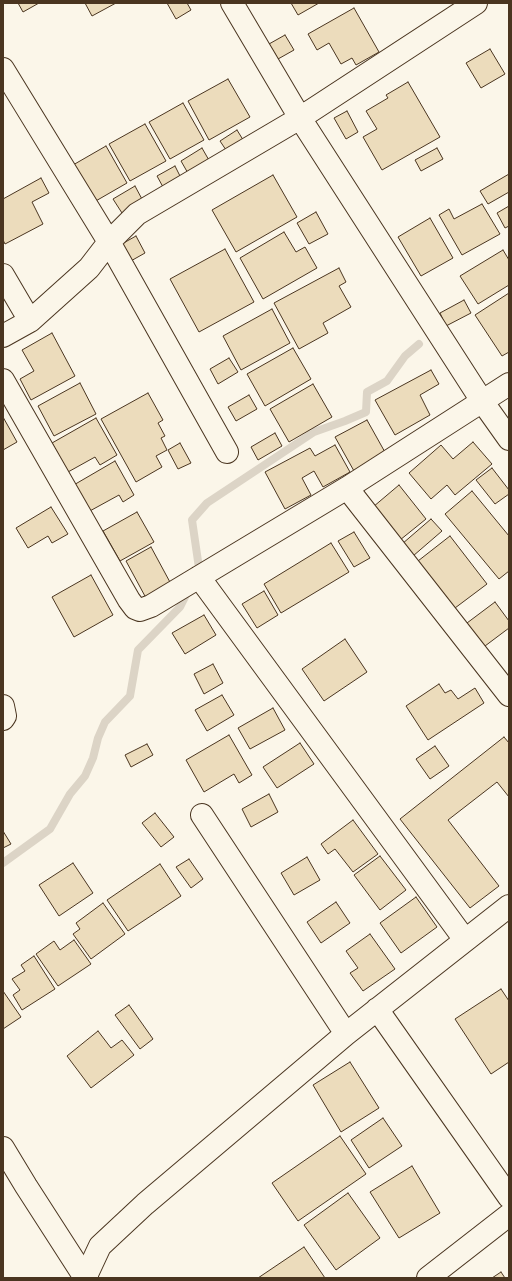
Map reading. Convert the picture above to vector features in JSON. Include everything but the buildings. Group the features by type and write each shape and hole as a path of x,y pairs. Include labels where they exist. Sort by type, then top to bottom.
{"street":[{"path":"232,3 300,118 482,401 509,439"},
{"path":"3,336 30,321 89,268 109,242 137,214 300,118 476,3"},
{"path":"3,68 109,242 228,452"},
{"path":"3,275 30,321"},
{"path":"3,380 128,600 135,608 140,610 151,606 347,488 509,384"},
{"path":"347,488 509,695"},
{"path":"199,577 464,940"},
{"path":"3,706 5,716 3,719"},
{"path":"202,815 346,1034"},
{"path":"3,1148 83,1276 100,1246 144,1204 346,1034 509,906"},
{"path":"377,1009 509,1197"},
{"path":"428,1278 509,1215"}],"waterway":[{"path":"196,573 199,568 192,520 207,503 314,432 366,412 367,392 387,381 405,356 419,344"},
{"path":"3,863 50,829 70,794 85,776 93,758 98,738 105,722 130,696 138,650 180,607 188,591"}]}
